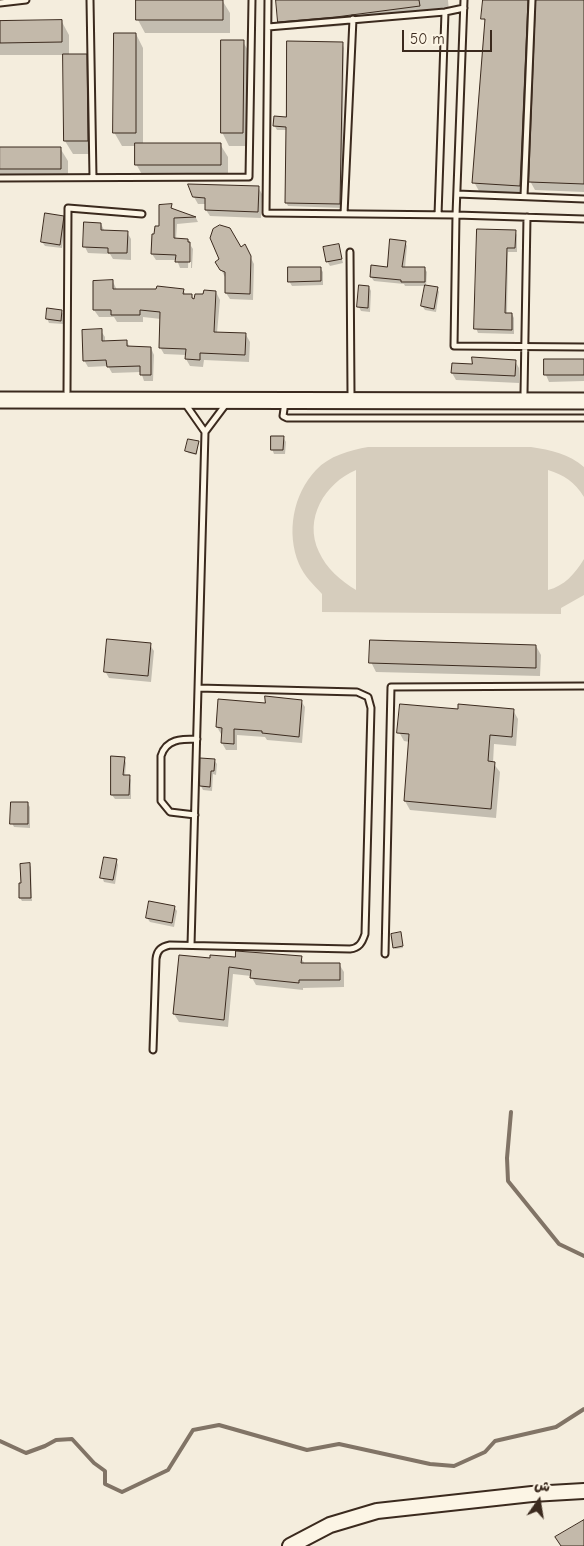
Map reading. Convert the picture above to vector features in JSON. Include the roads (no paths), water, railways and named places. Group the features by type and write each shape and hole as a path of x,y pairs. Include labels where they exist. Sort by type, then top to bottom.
{"main road":[{"path":"0,392 584,393"},
{"path":"0,400 584,401"}],"street":[{"path":"290,1546 330,1526 377,1511 532,1494 584,1491"}],"lane":[{"path":"0,3 26,0"},
{"path":"90,0 93,178"},
{"path":"0,178 249,177 252,0"},
{"path":"268,0 266,213 456,215 584,219"},
{"path":"464,0 456,215 454,346 584,347"},
{"path":"524,196 532,0"},
{"path":"268,27 445,12 464,8"},
{"path":"438,215 445,12"},
{"path":"344,214 353,19"},
{"path":"458,194 584,199"},
{"path":"67,392 68,208 142,214"},
{"path":"524,393 527,217"},
{"path":"350,252 351,393"},
{"path":"183,400 205,432"},
{"path":"191,945 205,432 228,401"},
{"path":"285,401 283,416 287,418 584,418"},
{"path":"385,954 391,687 584,686"},
{"path":"153,1050 157,952 160,948 170,944 350,950 360,945 365,934 371,708 368,697 357,692 198,688"},
{"path":"195,815 170,812 161,801 160,756 170,742 197,739"}],"waterway":[{"path":"511,1112 507,1158 508,1181 559,1244 584,1256"},
{"path":"0,1441 26,1453 56,1440 72,1439 94,1463 105,1471 105,1484 122,1492 168,1470 193,1430 219,1425 307,1450 339,1444 430,1464 454,1466 485,1452 495,1441 556,1427 584,1409"}]}
